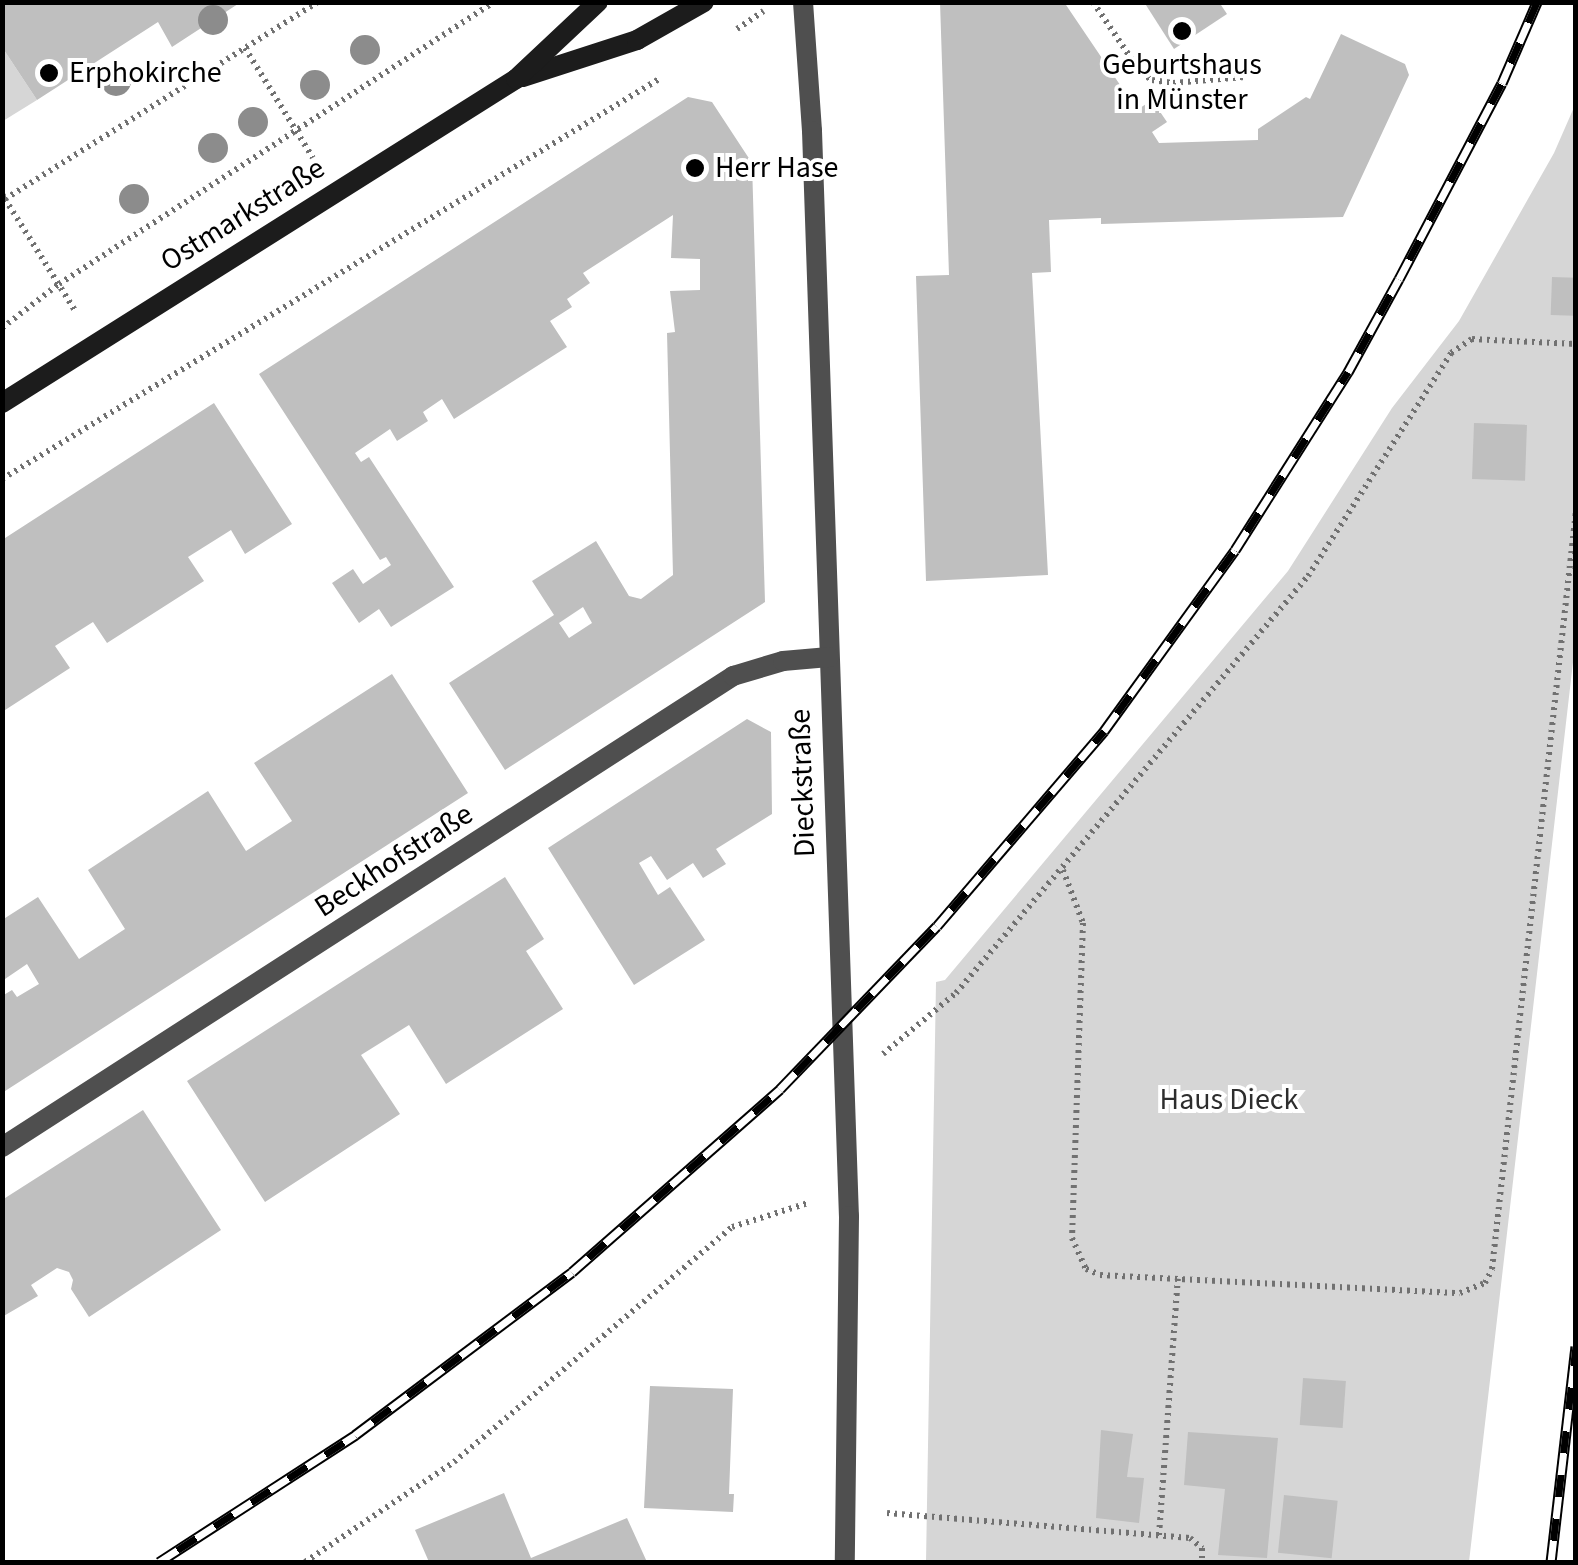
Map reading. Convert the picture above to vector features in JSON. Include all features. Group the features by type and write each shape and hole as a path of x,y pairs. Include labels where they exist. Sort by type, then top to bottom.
{"street":[{"name":"Ostmarkstraße","path":"2,403 516,79 598,2"},
{"name":"Ostmarkstraße","path":"516,79 637,40 704,2"},
{"name":"Dieckstraße","path":"804,2 813,148 849,1216 845,1562"},
{"name":"Beckhofstraße","path":"2,1146 733,676 783,661 829,658"}],"path":[{"path":"96,344 4,196 318,2"},
{"path":"2,328 59,284 494,2"},
{"path":"731,32 776,2"},
{"path":"1093,2 1142,73 1152,80 1173,83 1245,77"},
{"path":"246,48 334,193"},
{"path":"2,479 672,71"},
{"path":"843,1077 888,1050 956,994 1063,870 1308,576 1458,346 1484,338 1576,344"},
{"path":"1063,870 1078,900 1082,923 1073,1247 1080,1264 1093,1273 1178,1279 1460,1293 1477,1288 1489,1277 1576,511"},
{"path":"305,1562 454,1462 732,1227 808,1203 849,1216"},
{"path":"1160,1536 1178,1279"},
{"path":"846,1512 997,1520 1160,1536 1197,1542 1202,1562"}],"green space":[{"path":"2,47 37,100 3,121 2,121"},
{"name":"Haus Dieck","path":"1575,105 1575,645 1469,1562 926,1562 936,982 945,980 1288,571 1392,408 1459,321 1554,153"}],"building":[{"name":"Erphokirche","path":"2,2 241,2 172,47 158,22 37,100 2,47"},
{"path":"940,2 1064,2 1137,110 1152,100 1167,122 1152,132 1159,143 1258,140 1258,129 1306,97 1310,99 1341,34 1405,64 1409,75 1343,217 1101,224 1101,218 1049,220 1051,272 1032,273 1048,575 926,581 916,276 949,275"},
{"name":"Geburtshaus in Münster","path":"1144,2 1219,2 1227,14 1174,49"},
{"path":"688,97 712,102 752,163 765,602 505,770 449,683 554,615 532,581 596,541 629,596 641,599 673,575 667,333 675,332 670,291 700,290 700,259 671,258 673,215 583,273 590,283 567,299 572,307 550,321 567,347 454,419 442,399 423,412 428,421 397,441 390,429 355,453 361,462 369,457 454,587 391,627 379,609 359,623 332,583 353,569 363,584 391,565 386,557 380,560 259,374","holes":["583,607 592,623 569,638 559,623"]},
{"path":"1552,277 1576,278 1575,316 1551,315"},
{"path":"214,403 292,524 245,554 231,530 188,557 204,581 107,643 93,622 55,646 70,668 2,712 2,540"},
{"path":"1474,423 1527,425 1525,481 1472,479"},
{"path":"392,674 468,793 2,1093 2,996 12,990 17,997 39,984 27,964 5,979 2,975 2,920 38,897 79,959 125,929 88,870 208,791 246,851 292,821 254,763"},
{"path":"747,719 771,732 772,814 716,849 726,864 703,878 693,863 667,880 651,856 639,863 658,895 670,887 705,940 634,985 548,848"},
{"path":"505,877 544,939 526,951 563,1009 446,1084 409,1025 361,1055 400,1114 265,1202 187,1081"},
{"path":"143,1110 221,1230 89,1317 71,1289 73,1280 69,1272 57,1268 31,1285 38,1296 2,1317 2,1200"},
{"path":"1303,1378 1346,1381 1343,1428 1300,1425"},
{"path":"650,1386 733,1389 729,1494 734,1494 733,1512 644,1508"},
{"path":"1101,1430 1133,1434 1127,1477 1144,1478 1139,1523 1096,1518"},
{"path":"1188,1432 1278,1438 1267,1558 1218,1555 1225,1489 1184,1485"},
{"path":"504,1493 531,1558 627,1518 647,1562 429,1562 415,1530"},
{"path":"1284,1495 1338,1501 1332,1558 1278,1553"}],"railway":[{"path":"159,1562 355,1435 572,1272 780,1089 937,926 1104,731 1235,550 1348,372 1502,83 1537,2"},
{"path":"1551,1562 1576,1346"}],"place":[{"name":"Geburtshaus in Münster","path":"1182,31"},
{"name":"Erphokirche","path":"49,73"},
{"name":"Herr Hase","path":"695,168"}]}
